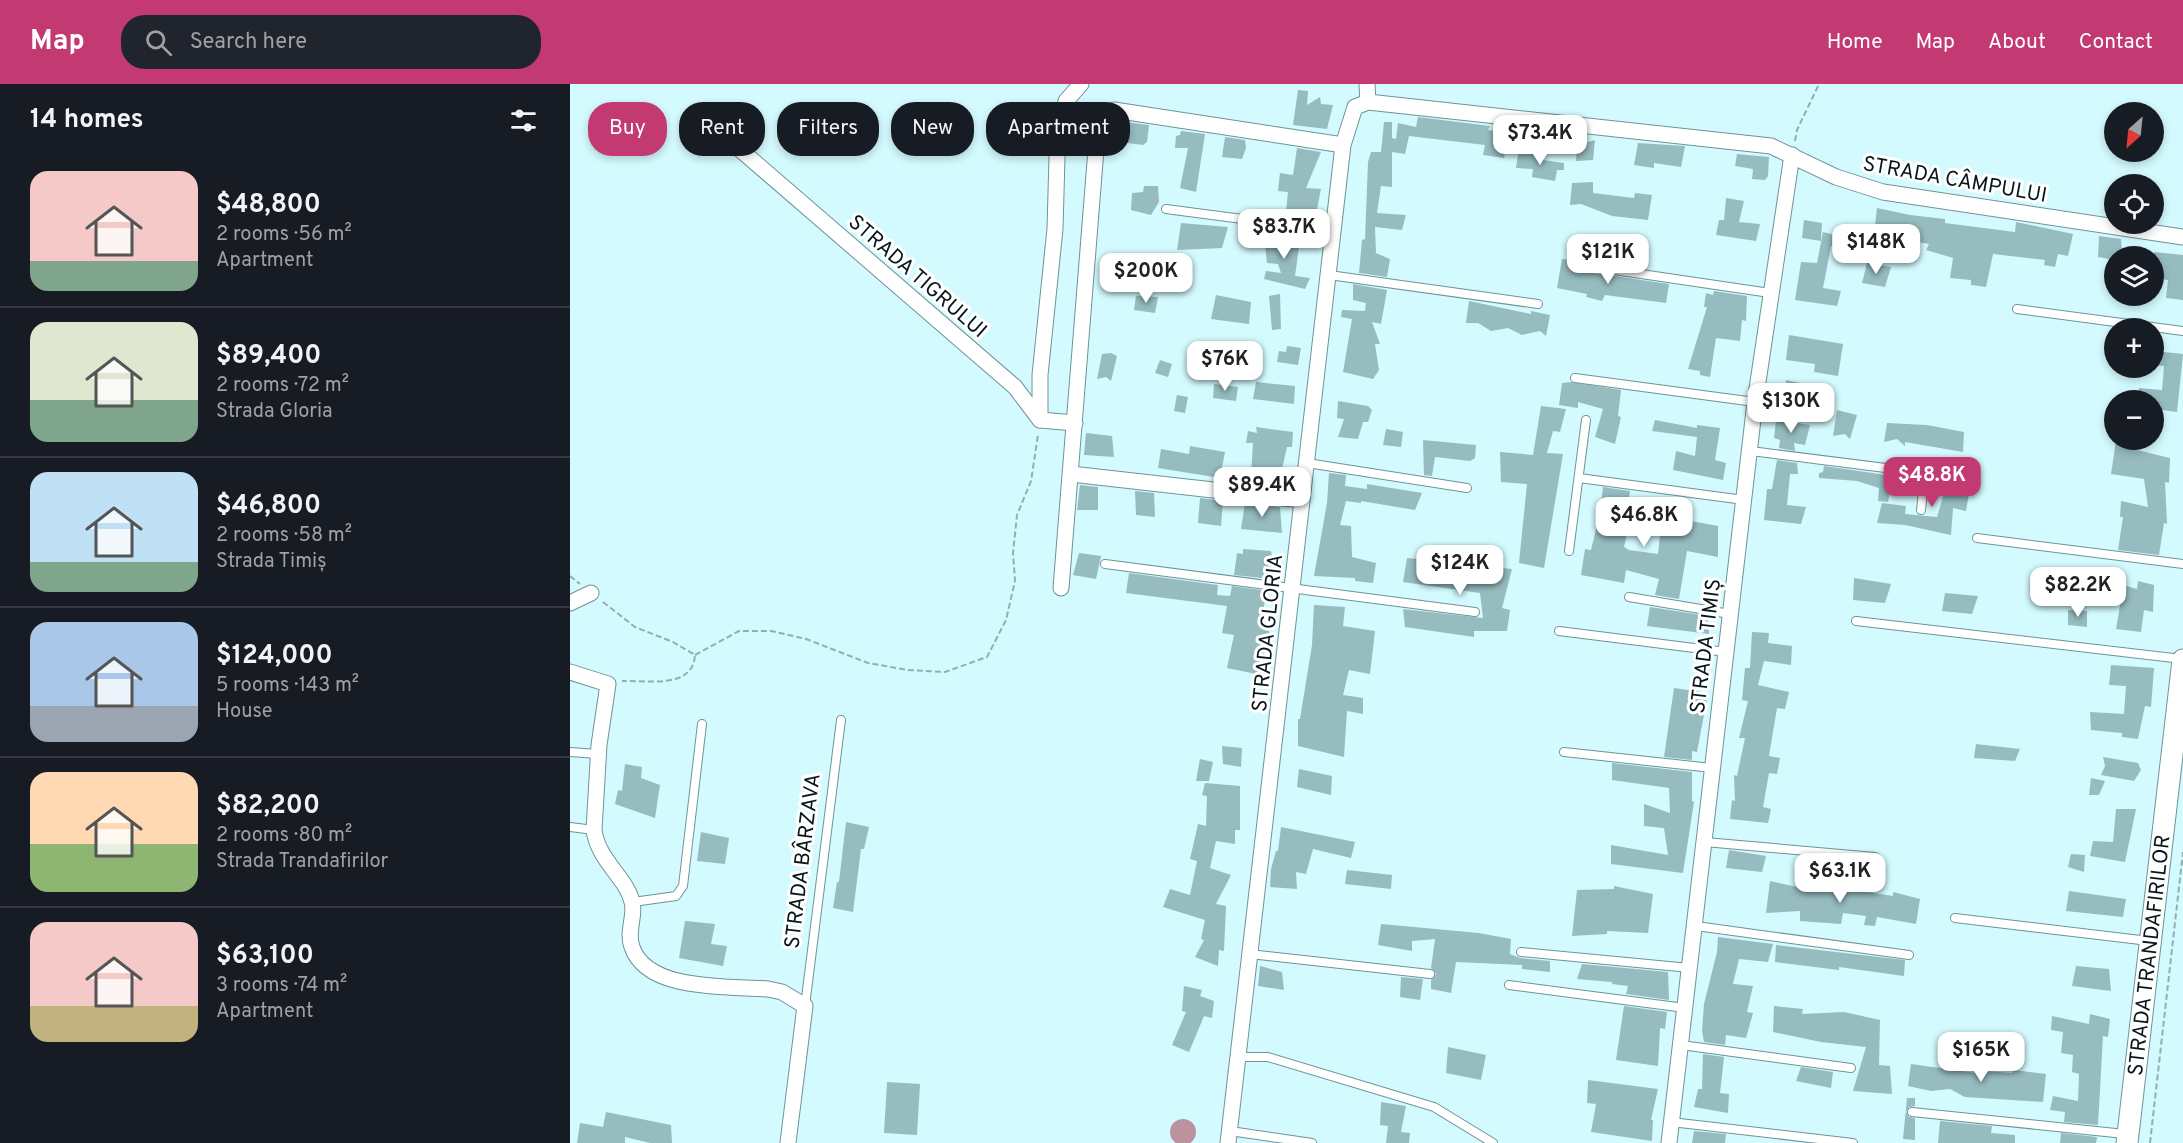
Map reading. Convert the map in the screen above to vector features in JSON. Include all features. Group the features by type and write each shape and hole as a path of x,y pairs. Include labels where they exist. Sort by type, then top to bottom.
{"main road":[{"name":"STRADA TRANDAFIRILOR","path":"2127,1139 2183,660"}],"street":[{"path":"1075,423 1040,420 1040,375 1055,229 1057,157 1066,101 1081,84"},
{"path":"1367,84 1368,102"},
{"name":"STRADA GLORIA","path":"1229,1137 1343,145 1355,107 1368,102"},
{"name":"STRADA CÂMPULUI","path":"1368,102 1771,146 1836,177 1883,192 2183,237"},
{"path":"1061,588 1097,137 1104,112 1114,110 1343,145"},
{"name":"STRADA TIMIȘ","path":"1669,1143 1696,926 1755,402 1792,155"},
{"name":"STRADA TIGRULUI","path":"748,156 1015,387 1040,420"},
{"path":"1071,474 1302,500"},
{"path":"570,603 591,593"},
{"path":"570,672 608,684 598,754 594,830 596,842 633,902 629,931 632,948 639,960 660,977 675,981 768,989 782,992 806,1006"},
{"name":"STRADA BÂRZAVA","path":"788,1143 806,1006"}],"lane":[{"path":"1166,209 1334,231"},
{"path":"1587,266 1770,293"},
{"path":"1329,275 1538,304"},
{"path":"2018,309 2183,331"},
{"path":"1575,378 1755,402"},
{"path":"1569,551 1586,420"},
{"path":"1751,451 1925,473 1921,510"},
{"path":"1307,463 1467,488"},
{"path":"1579,478 1744,500"},
{"path":"1977,538 2183,564"},
{"path":"1105,564 1475,612"},
{"path":"1629,597 1730,614"},
{"path":"1856,621 2183,660"},
{"path":"1559,631 1726,652"},
{"name":"STRADA BÂRZAVA","path":"806,1006 841,720"},
{"path":"633,902 676,896 683,886 702,724"},
{"path":"570,752 598,754"},
{"path":"1564,752 1712,768"},
{"path":"570,827 594,830"},
{"path":"1705,842 1875,857"},
{"path":"1955,918 2151,941"},
{"path":"1696,926 1909,955"},
{"path":"1521,952 1690,968"},
{"path":"1250,954 1430,974"},
{"path":"1509,985 1685,1008"},
{"path":"1681,1045 1851,1068"},
{"path":"1238,1057 1268,1057 1434,1107 1493,1143"},
{"path":"1912,1112 2127,1139"},
{"path":"1671,1122 1852,1143"},
{"path":"1229,1137 1312,1143"}],"path":[{"path":"1792,155 1797,130 1819,84"},
{"path":"695,655 739,631 760,631 806,639 868,663 908,670 945,672 987,657 1009,610 1015,581 1013,553 1017,515 1031,481 1040,420"},
{"path":"570,576 635,627 673,642 695,655"},
{"path":"608,684 674,680 686,675 694,664 695,655"},
{"path":"2150,1143 2183,852"}],"shaded area":[{"path":"1178,1120 1188,1120 1195,1127 1195,1137 1188,1144 1178,1144 1171,1137 1171,1127"}],"building":[{"path":"1298,90 1308,91 1307,105 1320,97 1321,104 1333,105 1327,129 1293,125"},
{"path":"1418,117 1490,126 1488,130 1509,133 1504,158 1483,155 1485,145 1409,136 1405,154 1392,152 1392,187 1381,186 1377,213 1406,215 1402,230 1375,227 1376,253 1390,259 1387,277 1359,273 1362,240 1365,239 1368,162 1371,152 1381,152 1384,122 1392,122 1392,138 1396,139 1398,123 1416,127"},
{"path":"1130,123 1149,125 1147,142 1143,145 1130,143"},
{"path":"1181,131 1205,134 1196,192 1180,188 1188,148 1175,148 1176,136 1180,135"},
{"path":"1225,137 1245,140 1246,148 1242,159 1222,157"},
{"path":"1595,140 1593,160 1576,161 1577,145"},
{"path":"1638,143 1685,146 1681,167 1654,163 1654,168 1634,165"},
{"path":"1297,148 1321,152 1306,188 1321,189 1316,214 1286,211 1288,192 1278,191 1280,173 1293,175"},
{"path":"1518,154 1544,154 1543,160 1564,163 1564,170 1557,170 1555,181 1532,177 1533,169 1516,168"},
{"path":"1737,154 1769,157 1768,176 1765,180 1752,179 1753,169 1735,166"},
{"path":"1593,182 1593,193 1634,198 1635,193 1652,195 1648,220 1612,216 1581,204 1570,205 1572,183"},
{"path":"1144,186 1158,186 1159,202 1151,215 1131,210 1132,193 1143,192"},
{"path":"1726,198 1744,201 1739,222 1760,224 1756,241 1716,235 1719,220 1724,220"},
{"path":"1877,208 1945,219 1945,223 2015,232 2016,222 2073,234 2068,256 2058,254 2055,267 2044,265 2045,260 1993,254 1986,287 1971,285 1971,280 1950,278 1953,258 1926,250 1929,244 1874,234"},
{"path":"1804,220 1822,223 1821,241 1802,238"},
{"path":"1181,223 1228,227 1222,248 1177,250"},
{"path":"1847,229 1870,229 1865,251 1831,246 1823,288 1841,291 1837,306 1795,300 1801,262 1817,263 1823,232 1847,238"},
{"path":"1270,233 1300,240 1295,276 1310,278 1305,289 1264,279 1266,271 1281,273 1278,264 1267,263 1264,235 1269,236"},
{"path":"2099,236 2121,239 2121,246 2104,246 2104,258 2098,257"},
{"path":"2164,253 2183,255 2183,300 2166,298 2168,280 2164,279"},
{"path":"1562,259 1581,261 1580,266 1586,272 1669,284 1666,303 1605,295 1602,301 1586,297 1587,294 1557,288"},
{"path":"1867,263 1891,267 1885,287 1862,283"},
{"path":"1353,284 1387,290 1381,324 1372,322 1380,344 1375,344 1379,370 1373,379 1343,372 1352,319 1341,317 1342,310 1365,311 1366,303 1353,300"},
{"path":"1714,291 1747,296 1746,321 1742,320 1740,341 1716,338 1710,377 1700,375 1700,371 1688,369 1707,307 1704,307 1706,293 1713,295"},
{"path":"1280,294 1281,329 1272,330 1269,296"},
{"path":"1216,295 1251,302 1249,324 1211,319"},
{"path":"1136,296 1158,297 1155,313 1134,310"},
{"path":"1469,301 1531,314 1531,311 1550,315 1546,336 1540,331 1522,335 1508,328 1491,331 1478,323 1466,323"},
{"path":"1789,335 1843,344 1838,376 1814,372 1815,364 1786,360"},
{"path":"1195,345 1242,350 1240,365 1194,360"},
{"path":"1287,346 1301,348 1298,365 1277,362 1279,351 1286,352"},
{"path":"2164,352 2183,354 2177,412 2164,410 2164,390 2162,390"},
{"path":"1111,353 1117,356 1111,381 1106,377 1097,379 1102,354"},
{"path":"1160,360 1172,364 1168,377 1155,373"},
{"path":"1786,380 1810,385 1811,402 1784,399"},
{"path":"1256,382 1295,386 1294,404 1253,399"},
{"path":"1571,382 1621,390 1618,416 1621,417 1615,444 1595,437 1603,409 1578,402 1578,408 1559,405 1562,383"},
{"path":"1214,384 1238,387 1236,401 1213,398"},
{"path":"2139,388 2162,390 2139,390"},
{"path":"1177,395 1188,397 1185,413 1174,411"},
{"path":"1338,401 1368,406 1372,410 1368,422 1363,422 1358,439 1338,437 1344,419 1337,418"},
{"path":"1541,406 1566,409 1560,432 1553,431 1547,453 1563,454 1544,568 1519,563 1527,484 1501,482 1500,452 1533,455"},
{"path":"1837,410 1857,415 1850,439 1845,434 1833,436"},
{"path":"1655,420 1697,428 1697,425 1720,428 1715,460 1726,463 1723,480 1673,470 1676,451 1695,456 1697,437 1652,431"},
{"path":"1776,420 1810,425 1805,445 1794,443 1795,451 1779,448 1780,440 1774,438"},
{"path":"1887,423 1927,425 1964,432 1963,452 1905,442 1905,446 1897,439 1884,442"},
{"path":"1256,427 1293,432 1292,447 1287,447 1280,478 1251,476 1253,443 1246,443 1248,431 1257,433"},
{"path":"1386,429 1403,432 1401,447 1383,445"},
{"path":"1086,433 1112,436 1114,457 1084,455"},
{"path":"1423,440 1476,445 1475,458 1470,461 1435,457 1432,476 1424,475"},
{"path":"1190,446 1225,452 1220,478 1158,468 1161,449 1189,454"},
{"path":"2115,450 2137,450 2170,458 2169,483 2165,482 2167,524 2164,523 2159,555 2118,550 2123,517 2120,517 2121,501 2148,507 2144,479 2111,474"},
{"path":"1777,460 1797,463 1798,474 1790,474 1787,505 1806,507 1801,524 1764,520 1767,489 1772,489"},
{"path":"1959,461 1969,462 1965,492 1969,493 1966,511 1953,508 1951,535 1905,525 1877,523 1882,503 1906,506 1905,514 1937,517 1945,490 1952,491"},
{"path":"1824,466 1893,476 1888,502 1878,501 1879,488 1857,481 1819,478 1819,473 1823,472"},
{"path":"1329,473 1346,475 1345,486 1367,489 1367,484 1422,493 1415,510 1361,501 1361,503 1346,501 1340,525 1351,526 1352,557 1376,563 1373,583 1355,581 1355,578 1314,576 1327,503"},
{"path":"1080,485 1098,487 1098,510 1077,510"},
{"path":"1603,487 1630,491 1626,519 1630,519 1624,547 1629,550 1658,554 1661,526 1688,531 1691,521 1718,526 1718,557 1687,551 1679,599 1655,595 1659,579 1626,570 1624,583 1581,575 1585,549 1591,550 1600,513"},
{"path":"1135,491 1154,493 1155,517 1136,515"},
{"path":"1200,498 1223,501 1221,526 1198,523"},
{"path":"1245,503 1280,507 1282,533 1241,529"},
{"path":"1243,549 1271,551 1274,566 1271,579 1234,575 1237,553 1243,554"},
{"path":"1079,553 1101,556 1096,579 1073,575"},
{"path":"1407,558 1512,569 1502,608 1510,610 1507,631 1474,631 1474,637 1405,627 1403,609 1483,618 1480,593 1403,582"},
{"path":"1129,573 1218,585 1217,595 1230,596 1232,586 1268,591 1262,613 1268,615 1270,640 1266,640 1261,675 1227,668 1234,635 1222,633 1227,606 1126,593"},
{"path":"1854,578 1891,584 1885,603 1853,600"},
{"path":"2106,580 2137,589 2138,581 2154,585 2153,612 2144,610 2141,632 2116,629 2120,605 2104,602"},
{"path":"1945,593 1978,596 1972,614 1942,611"},
{"path":"1314,605 1345,607 1343,626 1375,631 1370,674 1349,670 1343,695 1363,698 1363,714 1347,711 1344,757 1298,746 1298,719 1300,719 1312,645"},
{"path":"1650,607 1708,616 1709,634 1647,626"},
{"path":"2068,610 2087,611 2087,627 2068,625"},
{"path":"1752,632 1769,633 1768,643 1792,646 1791,665 1764,661 1758,685 1789,692 1785,709 1777,708 1769,756 1780,758 1777,774 1769,773 1763,807 1771,809 1768,823 1730,819 1732,800 1735,801 1734,775 1737,776 1745,738 1739,738 1748,701 1742,700 1745,668 1750,668"},
{"path":"2111,665 2154,668 2151,707 2145,706 2138,739 2122,737 2122,733 2091,730 2090,712 2124,714 2126,686 2109,685"},
{"path":"1674,688 1708,693 1697,752 1692,751 1692,760 1664,757"},
{"path":"1976,744 2020,749 2015,761 1974,758"},
{"path":"1222,746 1242,748 1241,767 1223,764"},
{"path":"2103,757 2138,763 2141,770 2134,781 2101,775 2105,766"},
{"path":"1200,759 1213,762 1209,781 1196,781"},
{"path":"1612,763 1692,772 1692,801 1694,802 1683,873 1611,864 1611,845 1668,855 1664,828 1644,826 1644,804 1670,813 1669,788 1612,780"},
{"path":"625,764 642,767 641,778 660,785 655,818 615,804 618,790 622,791"},
{"path":"1299,769 1332,776 1331,795 1297,787"},
{"path":"2091,778 2105,781 2099,795 2089,795"},
{"path":"1205,783 1240,786 1240,830 1235,830 1235,844 1216,841 1210,868 1231,875 1216,904 1226,906 1224,951 1219,950 1218,966 1195,957 1204,940 1201,939 1205,920 1163,907 1170,889 1190,895 1197,861 1190,859 1198,824 1206,826 1207,796 1202,795"},
{"path":"2116,809 2136,809 2125,862 2090,856 2093,841 2113,842"},
{"path":"846,822 869,827 864,849 861,849 853,912 833,908 837,882 839,882"},
{"path":"1281,827 1355,842 1351,858 1313,849 1306,874 1296,872 1297,889 1270,887 1271,869 1276,851 1278,851"},
{"path":"701,832 729,838 725,864 697,861"},
{"path":"1729,850 1766,856 1762,872 1726,868"},
{"path":"2071,854 2085,855 2084,872 2068,867"},
{"path":"1347,870 1392,875 1391,889 1345,884"},
{"path":"1770,881 1801,888 1802,882 1893,896 1893,892 1920,899 1916,924 1877,917 1875,926 1864,925 1866,916 1843,913 1841,924 1800,921 1800,911 1766,913"},
{"path":"1614,886 1653,894 1648,933 1607,931 1607,934 1572,936 1577,890 1614,889"},
{"path":"2069,891 2126,899 2123,917 2066,911"},
{"path":"685,921 715,924 711,944 727,946 723,966 679,958"},
{"path":"1381,924 1479,933 1511,939 1510,954 1520,958 1550,961 1550,972 1522,969 1522,965 1456,962 1451,993 1431,989 1431,980 1436,974 1431,968 1435,939 1412,941 1412,951 1378,945"},
{"path":"1718,937 1773,944 1768,962 1739,959 1733,984 1753,986 1747,1012 1753,1013 1746,1038 1726,1035 1725,1045 1704,1042 1702,1031 1704,1004 1717,952"},
{"path":"1776,945 1905,960 1904,976 1839,967 1839,970 1775,962"},
{"path":"1582,964 1668,972 1669,1000 1626,994 1628,986 1612,984 1612,982 1577,979"},
{"path":"1260,966 1282,972 1284,990 1258,986"},
{"path":"2076,966 2109,969 2111,991 2072,986"},
{"path":"1401,977 1423,979 1420,1000 1400,997"},
{"path":"1184,986 1202,990 1200,996 1214,1001 1212,1018 1204,1016 1189,1052 1172,1045 1186,1012 1182,1011"},
{"path":"1624,1006 1667,1012 1665,1029 1660,1028 1658,1066 1616,1060"},
{"path":"1774,1006 1803,1009 1802,1014 1844,1012 1880,1020 1879,1065 1890,1066 1892,1094 1853,1091 1866,1047 1821,1042 1773,1032"},
{"path":"2090,1014 2110,1019 2108,1037 2103,1036 2098,1125 2064,1122 2065,1112 2050,1110 2053,1096 2078,1101 2079,1074 2072,1072 2073,1055 2061,1053 2063,1032 2051,1030 2052,1016 2089,1024"},
{"path":"1448,1047 1486,1055 1481,1080 1446,1073"},
{"path":"1703,1054 1724,1057 1720,1093 1729,1094 1728,1113 1694,1107 1698,1089 1702,1089"},
{"path":"1911,1064 1983,1074 1984,1071 2012,1073 2013,1070 2046,1074 2043,1102 1965,1097 1950,1089 1931,1091 1908,1086"},
{"path":"1801,1067 1833,1072 1831,1088 1796,1081"},
{"path":"1588,1080 1658,1089 1651,1120 1653,1120 1652,1141 1591,1132 1596,1104 1587,1103"},
{"path":"887,1082 920,1084 917,1135 884,1133"},
{"path":"1907,1098 1915,1098 1915,1106 1909,1107 1906,1112 1909,1117 1915,1118 1915,1140 1903,1139"},
{"path":"1381,1102 1406,1106 1401,1132 1410,1133 1409,1143 1386,1143 1388,1126 1380,1125"},
{"path":"606,1112 671,1125 672,1143 650,1143 625,1137 625,1143 577,1143 580,1123 603,1127"},
{"path":"1940,1121 1992,1126 1991,1133 2015,1135 2015,1143 1938,1143"},
{"path":"1694,1131 1726,1134 1725,1143 1692,1143"},
{"path":"2061,1133 2097,1137 2096,1143 2060,1143"}]}
